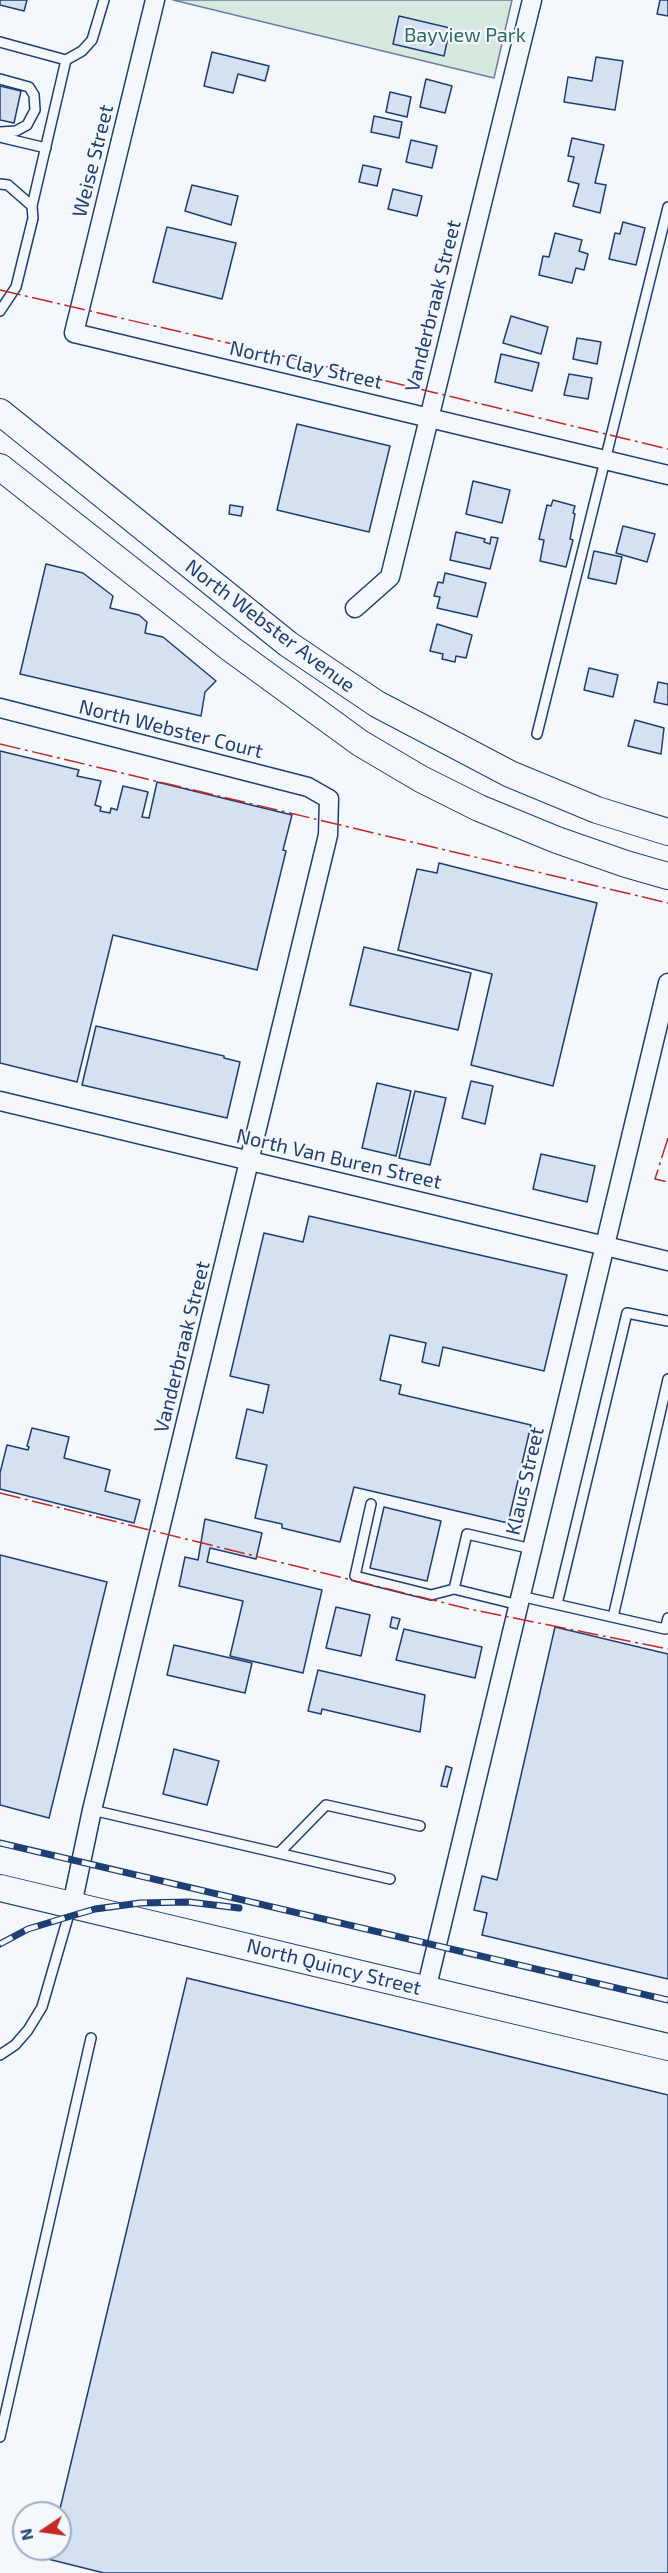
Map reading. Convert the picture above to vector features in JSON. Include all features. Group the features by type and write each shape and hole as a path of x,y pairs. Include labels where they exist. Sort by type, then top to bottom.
{"main road":[{"name":"North Webster Avenue","path":"0,412 288,645 376,704 510,774 597,810 668,832"},
{"name":"North Webster Avenue","path":"0,467 231,649 376,752 421,779 490,813 597,854 668,876"},
{"name":"North Quincy Street","path":"0,1888 668,2047"}],"street":[{"name":"Weise Street","path":"74,333 155,0"},
{"name":"Vanderbraak Street","path":"354,608 390,577 532,0"},
{"name":"North Clay Street","path":"74,333 668,475"},
{"name":"North Webster Court","path":"0,708 308,787 329,799"},
{"name":"Vanderbraak Street","path":"72,1905 92,1810 328,835 329,799"},
{"name":"Klaus Street","path":"426,1990 668,983"},
{"name":"North Van Buren Street","path":"0,1101 668,1261"}],"lane":[{"path":"0,42 66,60 82,51 92,40 104,0"},
{"path":"0,311 16,287 66,60"},
{"path":"0,79 29,87 34,95 35,110 27,125 16,131 0,132"},
{"path":"0,137 45,148"},
{"path":"0,184 9,185 32,206"},
{"path":"537,734 668,207"},
{"path":"557,1604 627,1312 668,1321"},
{"path":"613,1617 668,1379"},
{"path":"371,1504 355,1576 431,1595 454,1589 557,1604 665,1629 668,1617"},
{"path":"454,1589 466,1533 532,1549"},
{"path":"279,1853 326,1805 420,1826"},
{"path":"92,1810 390,1879"},
{"path":"0,2055 15,2045 28,2030 42,2007 72,1905"},
{"path":"0,2437 91,2038"}],"green space":[{"name":"Bayview Park","path":"173,0 512,0 494,78"}],"building":[{"path":"0,0 27,0 24,11 0,5"},
{"path":"660,0 668,0 668,16 657,14"},
{"path":"399,16 450,28 444,56 393,44"},
{"path":"212,52 269,66 265,81 238,74 233,93 204,86"},
{"path":"596,57 623,61 615,110 564,102 568,77 592,81"},
{"path":"426,79 452,86 445,113 420,107"},
{"path":"0,86 21,91 14,123 0,120"},
{"path":"390,92 411,97 407,117 386,112"},
{"path":"374,116 402,122 399,138 371,132"},
{"path":"572,138 604,145 595,183 606,185 600,213 573,206 579,184 568,181 574,157 568,156"},
{"path":"411,140 437,146 432,168 406,162"},
{"path":"363,165 381,169 377,186 359,182"},
{"path":"192,185 238,196 231,225 185,211"},
{"path":"393,189 422,196 417,216 388,209"},
{"path":"623,222 645,228 636,265 609,259 615,233 620,234"},
{"path":"167,227 236,243 222,299 153,282"},
{"path":"555,233 582,240 579,251 588,254 584,270 576,268 572,283 539,275 543,256 549,257"},
{"path":"511,316 548,327 541,354 503,343"},
{"path":"577,338 601,342 597,364 573,359"},
{"path":"501,354 539,363 532,391 495,382"},
{"path":"569,374 592,378 588,399 564,395"},
{"path":"297,424 390,446 369,532 277,510"},
{"path":"473,481 510,490 502,523 466,514"},
{"path":"553,500 575,506 570,539 573,540 566,567 540,561 544,540 539,539 547,505 551,506"},
{"path":"230,505 243,507 241,516 229,514"},
{"path":"623,526 655,534 647,562 616,553"},
{"path":"456,532 485,539 484,542 490,544 491,537 498,538 490,569 450,560"},
{"path":"594,551 622,557 616,584 588,578"},
{"path":"46,564 83,573 113,596 110,608 139,615 147,622 145,633 163,637 216,681 205,692 201,716 20,674"},
{"path":"445,573 486,583 477,617 437,608 440,597 434,596 438,582 443,583"},
{"path":"437,624 472,635 466,658 456,656 455,662 442,659 443,654 430,651"},
{"path":"589,668 618,675 613,697 584,690"},
{"path":"658,682 668,684 668,705 654,702"},
{"path":"635,720 664,728 661,754 628,746"},
{"path":"0,751 79,770 77,776 101,781 95,805 101,807 100,811 110,813 111,808 117,810 123,786 148,792 142,817 149,818 157,782 292,815 283,850 286,851 257,970 113,935 77,1082 0,1063"},
{"path":"439,863 597,903 553,1086 471,1065 492,974 398,950 417,869 437,873"},
{"path":"364,947 471,973 458,1030 350,1005"},
{"path":"96,1026 224,1056 224,1058 240,1062 227,1118 82,1085"},
{"path":"471,1081 493,1086 485,1124 462,1118"},
{"path":"377,1083 411,1091 396,1156 362,1148"},
{"path":"415,1091 446,1098 430,1165 399,1158"},
{"path":"541,1154 595,1166 587,1202 533,1189"},
{"path":"309,1216 567,1275 544,1371 443,1347 439,1366 422,1362 426,1343 390,1335 380,1380 401,1385 399,1394 531,1425 508,1523 354,1487 340,1542 282,1528 282,1524 255,1518 267,1465 236,1458 247,1409 263,1413 269,1385 230,1376 264,1233 303,1242"},
{"path":"32,1428 69,1437 64,1458 110,1470 105,1491 140,1500 134,1523 0,1489 0,1473 7,1445 28,1450"},
{"path":"384,1507 441,1521 427,1581 370,1568"},
{"path":"205,1519 262,1533 256,1559 210,1548 207,1562 322,1590 303,1673 230,1656 243,1601 179,1586 185,1557 198,1560"},
{"path":"0,1555 107,1582 49,1818 0,1805"},
{"path":"336,1607 370,1615 361,1656 326,1648"},
{"path":"392,1617 400,1619 397,1629 390,1627"},
{"path":"555,1627 668,1654 668,1979 482,1935 487,1913 474,1910 482,1876 497,1880"},
{"path":"404,1629 482,1647 475,1678 396,1660"},
{"path":"174,1645 252,1663 245,1693 167,1675"},
{"path":"318,1670 425,1695 420,1732 322,1709 321,1714 308,1711"},
{"path":"174,1749 219,1761 207,1805 163,1794"},
{"path":"446,1766 452,1768 447,1787 441,1786"},
{"path":"187,1978 668,2095 668,2573 104,2573 56,2561 72,2561 72,2501 62,2501"}],"railway":[{"path":"0,1843 668,2000"},
{"path":"0,1944 28,1929 95,1909 140,1903 189,1902 239,1908"}],"power":[{"path":"0,290 668,449"},
{"path":"0,744 668,903"},
{"path":"668,1138 655,1179 668,1182"},
{"path":"0,1493 469,1609 668,1649"}]}
